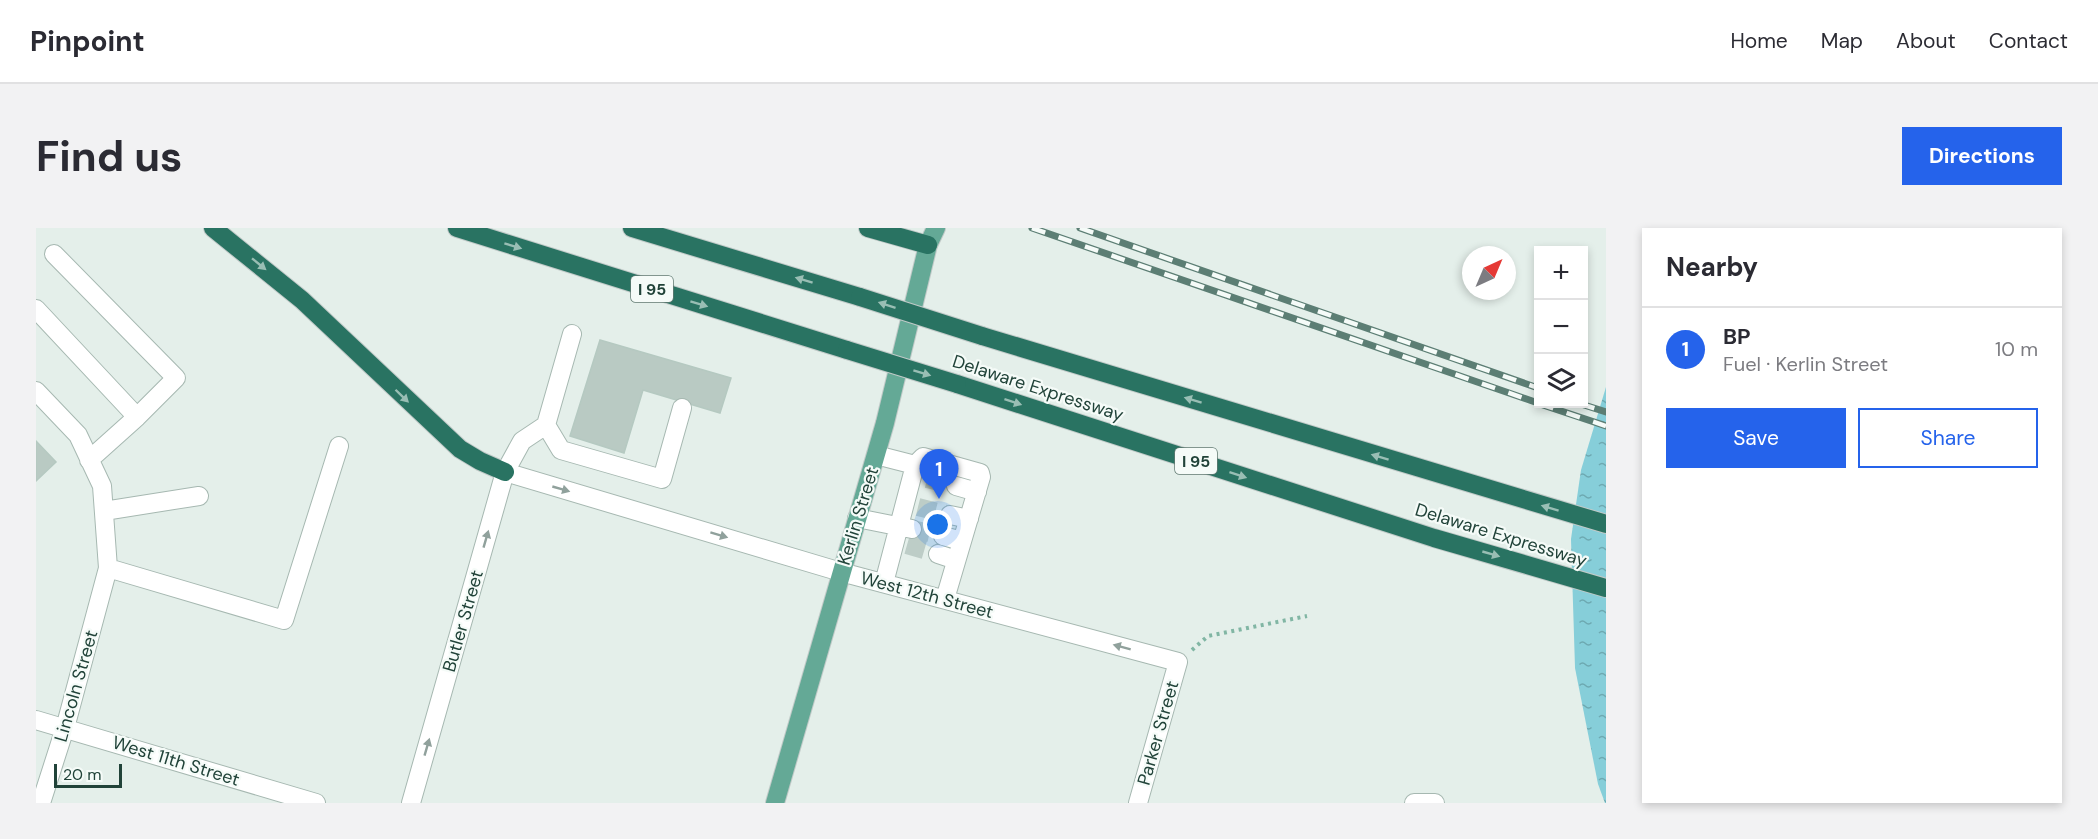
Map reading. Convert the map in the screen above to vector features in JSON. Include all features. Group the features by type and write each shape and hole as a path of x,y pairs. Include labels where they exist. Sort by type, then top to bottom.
{"highway":[{"path":"213,228 302,300 460,449 505,472"},
{"name":"Delaware Expressway","path":"457,228 957,384 1434,538 1606,588"},
{"name":"Delaware Expressway","path":"632,228 1606,524"},
{"path":"868,228 932,236"}],"main road":[{"name":"Kerlin Street","path":"775,803 876,454 932,236"}],"street":[{"path":"54,254 176,378 89,460"},
{"path":"36,309 137,417"},
{"path":"572,334 546,424 561,450 662,479 682,408"},
{"name":"Lincoln Street","path":"36,391 78,435 102,486 108,568 65,728 41,803"},
{"name":"Butler Street","path":"411,803 505,472 522,441 546,424"},
{"path":"108,568 284,620 339,446"},
{"path":"876,454 918,473"},
{"path":"884,583 903,536 923,457 980,473 981,477 945,599"},
{"name":"West 12th Street","path":"505,472 841,572 1178,662"},
{"path":"956,486 977,492"},
{"path":"104,511 199,496"},
{"path":"950,515 969,519"},
{"path":"857,518 903,536"},
{"path":"943,536 962,541"},
{"path":"938,554 957,560"},
{"name":"Parker Street","path":"1138,803 1178,662"},
{"name":"West 11th Street","path":"36,720 256,794 316,803"},
{"path":"1414,803 1435,803"}],"path":[{"path":"1178,662 1208,636 1307,616"}],"water":[{"path":"1606,387 1605,803 1598,784 1575,668 1571,539 1581,470"}],"building":[{"path":"600,340 731,378 720,413 643,390 624,453 570,436"},
{"path":"36,441 56,462 36,481"}],"tunnel":[{"path":"927,479 956,486"},
{"path":"918,507 950,515"},
{"path":"912,529 943,536"},
{"path":"907,545 938,554"}],"railway":[{"path":"1032,228 1534,402"},
{"path":"1080,228 1534,387"},
{"path":"1588,406 1606,412"},
{"path":"1552,408 1606,426"}],"place":[{"name":"BP","path":"939,499"}]}
